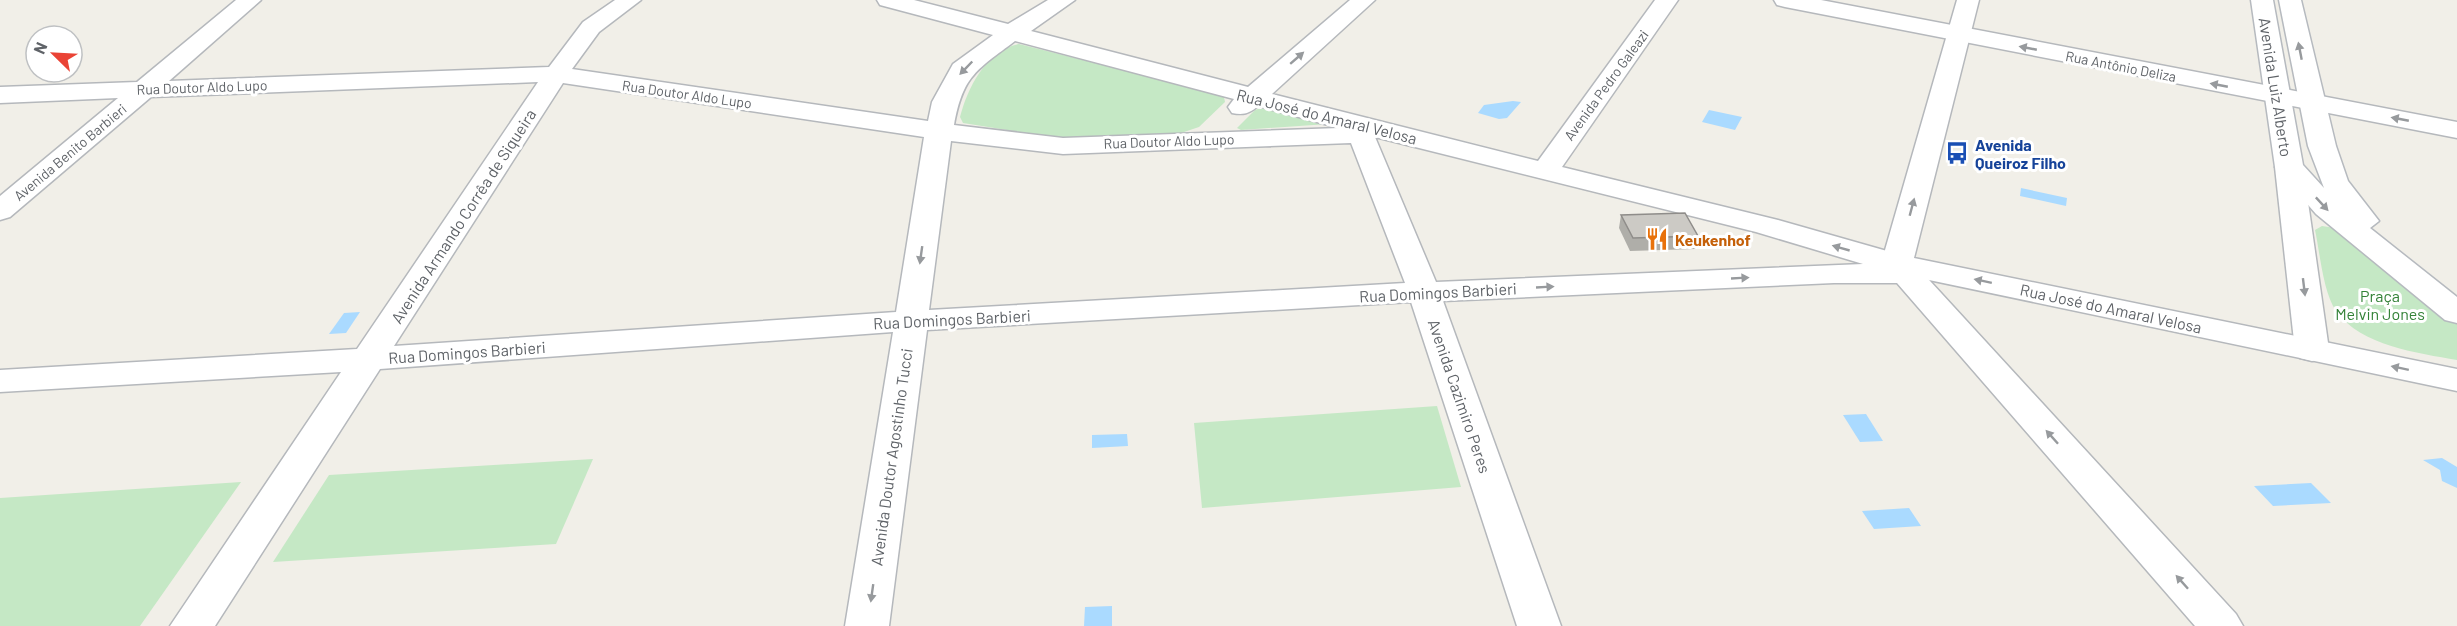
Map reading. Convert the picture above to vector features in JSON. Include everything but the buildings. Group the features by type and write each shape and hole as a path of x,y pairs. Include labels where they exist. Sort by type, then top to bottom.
{"street":[{"name":"Avenida Benito Barbieri","path":"0,211 248,0"},
{"name":"Avenida Armando Corrêa de Siqueira","path":"192,626 556,74 591,27 630,0"},
{"name":"Rua José do Amaral Velosa","path":"888,0 1253,97 1364,131 1545,170 1767,226 1901,269 2457,380"},
{"name":"Avenida Doutor Agostinho Tucci","path":"867,626 939,130 945,102 962,69 1012,32 1064,0"},
{"path":"1206,139 1364,0"},
{"name":"Avenida Pedro Galeazi","path":"1545,170 1667,0"},
{"name":"Rua Antônio Deliza","path":"1785,0 2457,130"},
{"path":"1968,0 1901,269 2221,626"},
{"name":"Avenida Luiz Alberto","path":"2262,0 2289,167 2326,208 2457,314"},
{"name":"Avenida Luiz Alberto","path":"2290,0 2310,102 2334,182 2363,220 2405,259 2457,294"},
{"name":"Rua Doutor Aldo Lupo","path":"0,95 556,74 1063,146 1364,131"},
{"name":"Avenida Cazimiro Peres","path":"1364,131 1424,292 1539,626"},
{"path":"2289,167 2312,350"},
{"name":"Rua José do Amaral Velosa","path":"1767,226 1834,273"},
{"name":"Rua Domingos Barbieri","path":"0,381 369,359 911,321 1424,292 1901,269"}],"green space":[{"path":"1019,44 1218,94 1224,97 1225,102 1199,127 1181,133 1057,138 963,123 960,117 963,106 980,72 997,54"},
{"path":"1263,107 1328,124 1241,130 1237,128 1255,110"},
{"name":"Praça Melvin Jones","path":"2322,226 2335,228 2457,322 2457,360 2391,346 2375,340 2347,323 2336,311 2325,283 2315,230"},
{"path":"1437,406 1461,487 1202,508 1194,423"},
{"path":"593,459 556,544 273,562 329,475"},
{"path":"241,482 140,626 0,626 0,498"}],"water":[{"path":"1521,102 1507,118 1499,119 1478,113 1484,105"},
{"path":"1709,110 1742,117 1735,130 1702,122"},
{"path":"2021,188 2067,198 2066,206 2020,196"},
{"path":"360,312 346,333 329,334 344,313"},
{"path":"1866,414 1883,441 1860,442 1843,415"},
{"path":"1127,434 1128,446 1092,448 1092,435"},
{"path":"2442,458 2457,467 2457,488 2442,481 2440,470 2423,460"},
{"path":"2311,483 2331,503 2273,506 2254,486"},
{"path":"1909,508 1921,526 1874,529 1862,511"},
{"path":"1112,606 1112,626 1084,626 1085,607"}],"place":[{"name":"Avenida Queiroz Filho","path":"1957,153"},
{"name":"Keukenhof","path":"1657,239"}]}
